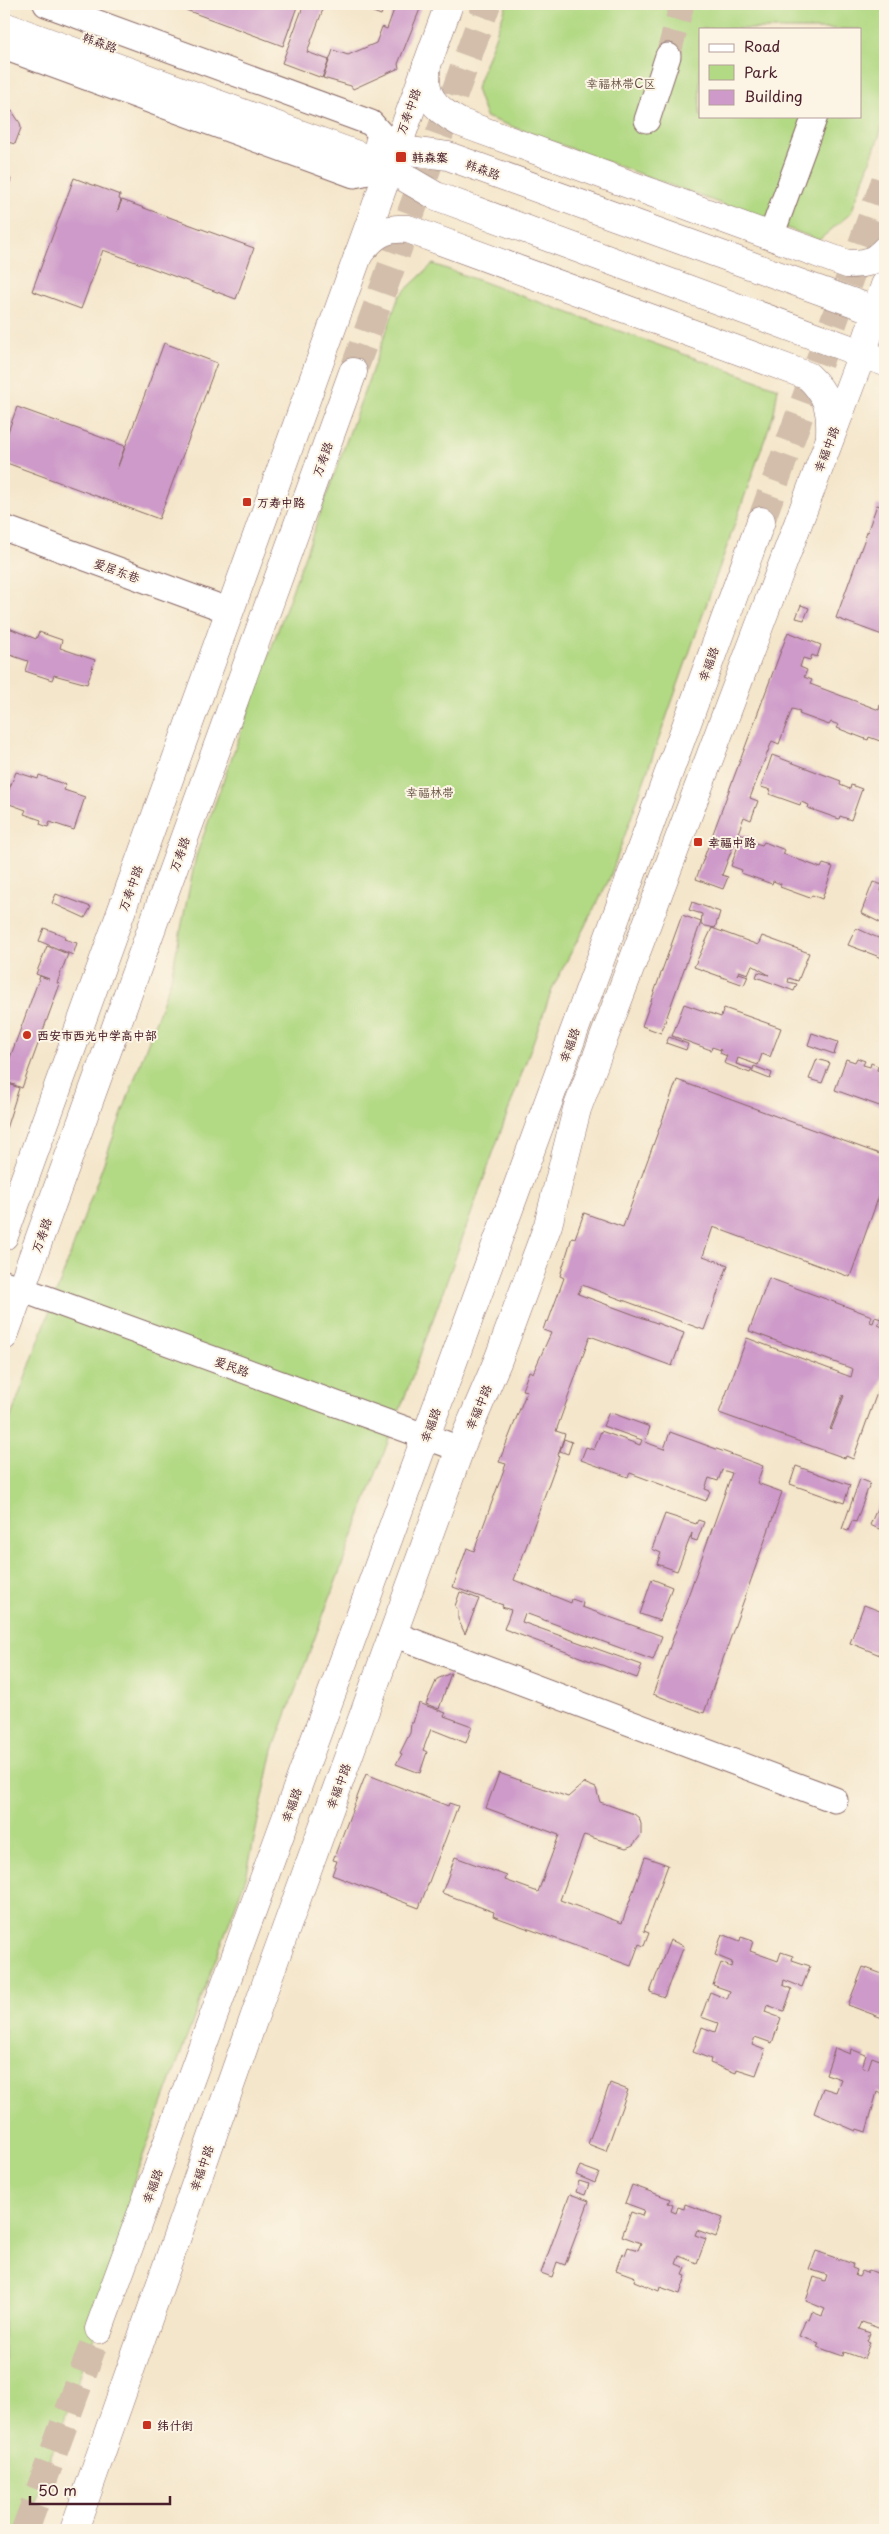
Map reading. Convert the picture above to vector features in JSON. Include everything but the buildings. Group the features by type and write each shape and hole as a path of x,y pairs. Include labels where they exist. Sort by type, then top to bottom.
{"main road":[{"name":"万寿中路","path":"4,1236 230,611 391,158 449,4"},
{"name":"韩森路","path":"4,7 391,158 436,196 874,358"},
{"name":"韩森路","path":"4,26 391,158 448,156 881,312"},
{"path":"428,58 425,77 428,95 440,111 459,122 847,264 865,264 877,258 885,250"},
{"path":"356,257 371,238 383,230 408,229 808,376 822,389 831,419 830,438"},
{"name":"幸福中路","path":"74,2530 267,1981 460,1449 498,1360 548,1225 577,1109 830,438 874,358 885,285"},
{"name":"万寿路","path":"4,1336 12,1286 353,372"},
{"name":"幸福路","path":"99,2328 761,521"}],"street":[{"path":"4,48 354,175 391,158 371,123 46,4"},
{"path":"647,120 668,56"},
{"path":"771,236 814,118"},
{"name":"爱居东巷","path":"4,528 230,611"},
{"name":"爱民路","path":"12,1286 460,1449"},
{"path":"393,1634 835,1800"}],"green space":[{"name":"幸福林带C区","path":"507,4 885,4 885,120 851,213 819,240 486,117 476,89"},
{"name":"幸福林带","path":"433,264 778,388 774,413 609,880 553,987 411,1380 273,1750 246,1877 130,2191 139,2210 27,2524 12,2530 4,2530 4,1436 170,982 196,856 399,296"}],"tunnel":[{"path":"353,372 487,4"},
{"path":"668,56 682,4"},
{"path":"761,521 885,181"},
{"path":"25,2530 99,2329"}],"place":[{"name":"韩森寨","path":"401,157"},
{"name":"万寿中路","path":"247,502"},
{"name":"幸福中路","path":"698,842"},
{"name":"西安市西光中学高中部","path":"27,1035"},
{"name":"纬什街","path":"147,2425"}]}
